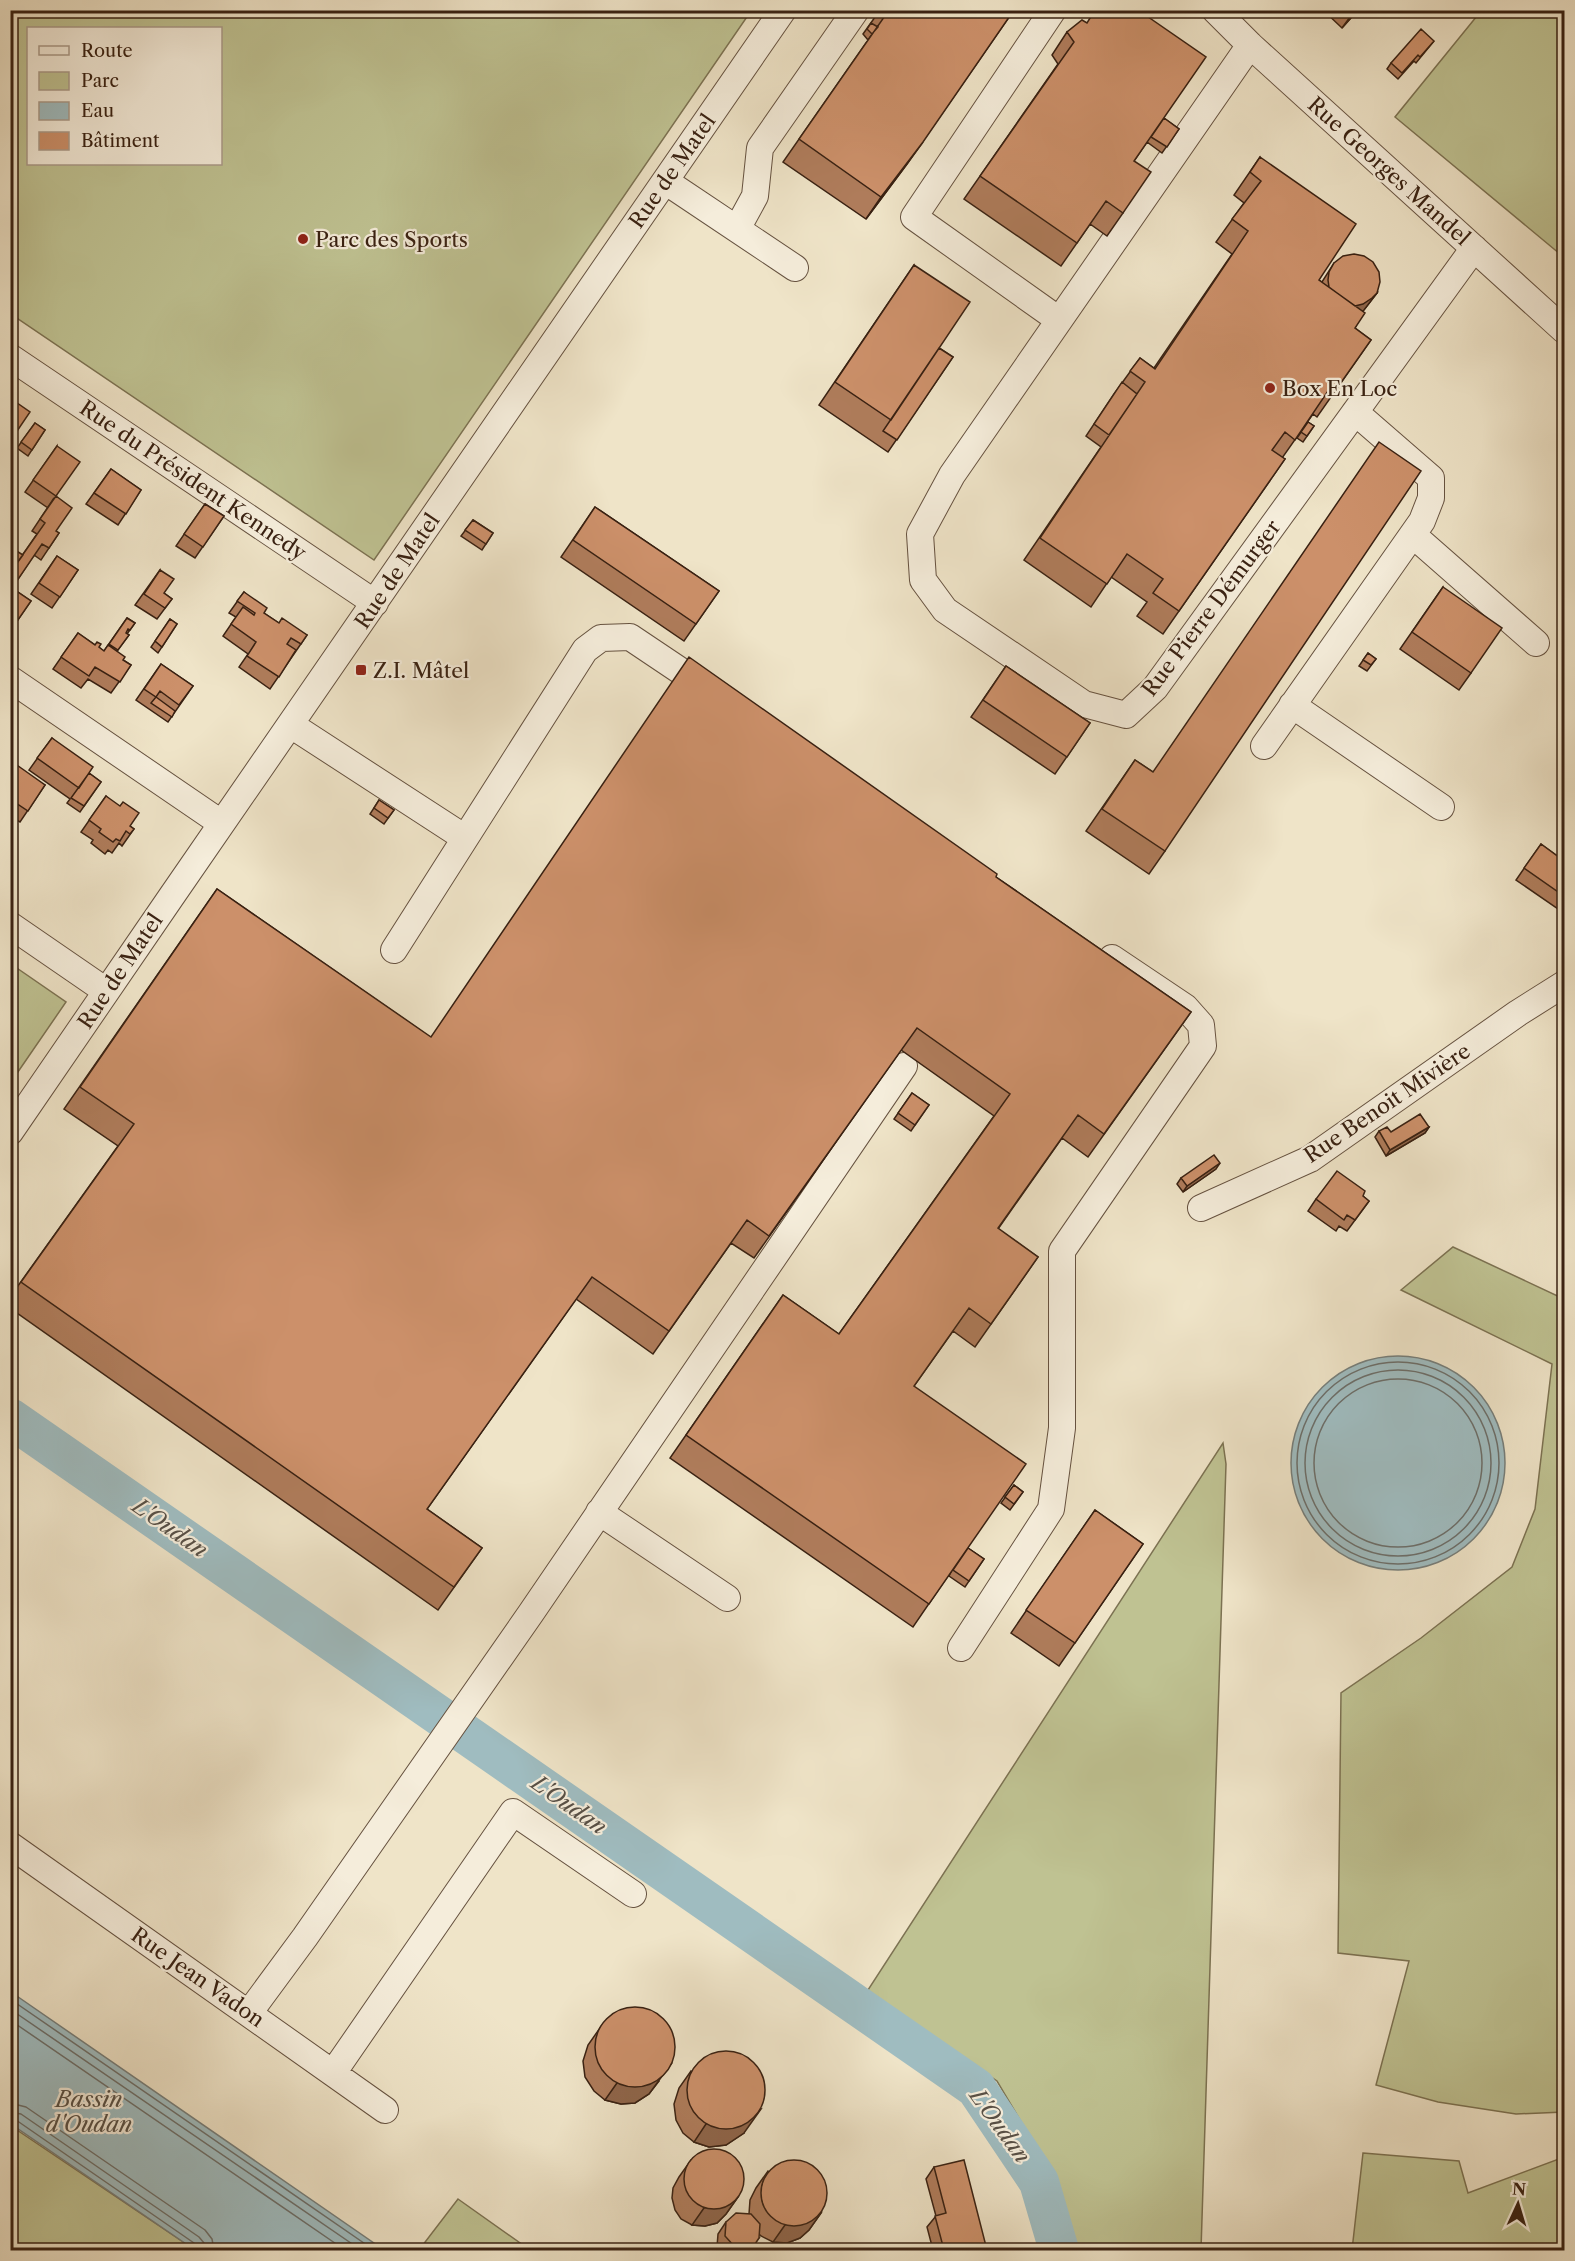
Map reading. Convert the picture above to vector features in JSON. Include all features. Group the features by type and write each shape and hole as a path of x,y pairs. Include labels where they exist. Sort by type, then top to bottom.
{"street":[{"name":"Rue de Matel","path":"10,1132 783,10"},
{"path":"736,229 755,196 760,148 856,10"},
{"path":"1053,10 914,217 1059,320"},
{"name":"Rue Georges Mandel","path":"1215,10 1250,45 1564,330"},
{"name":"Rue Pierre Démurger","path":"1250,45 952,475 920,534 923,580 945,610 1084,704 1126,715 1155,688 1474,248"},
{"path":"665,181 795,268"},
{"name":"Rue du Président Kennedy","path":"10,357 375,603"},
{"path":"1264,746 1413,535 1422,521 1431,498 1431,478 1355,412"},
{"path":"1413,535 1536,643"},
{"path":"394,950 585,650 601,638 630,637 729,703"},
{"path":"10,678 221,824"},
{"path":"1292,705 1441,807"},
{"path":"291,725 465,838"},
{"path":"10,925 106,991"},
{"path":"961,1648 1051,1509 1062,1428 1062,1251 1203,1046 1202,1025 1185,1006 1096,947"},
{"name":"Rue Benoit Mivière","path":"1201,1208 1310,1159 1518,1013 1564,984"},
{"path":"249,2013 312,1928 904,1066"},
{"path":"599,1512 727,1598"},
{"path":"333,2073 513,1812 633,1894"},
{"name":"Rue Jean Vadon","path":"10,1845 385,2110"}],"green space":[{"name":"Parc des Sports","path":"10,11 751,11 374,560 11,314"},
{"path":"1481,11 1564,11 1564,168 1560,254 1395,117"},
{"path":"11,964 66,1002 11,1082"},
{"path":"1453,1247 1564,1299 1564,2112 1516,2114 1438,2102 1376,2085 1409,1961 1338,1953 1341,1693 1421,1638 1512,1567 1535,1509 1552,1364 1401,1290"},
{"path":"1223,1443 1226,1464 1201,2250 1075,2250 1052,2174 997,2081 866,1993"},
{"path":"11,2126 195,2250 11,2250"},
{"path":"1363,2153 1459,2161 1468,2193 1564,2157 1564,2250 1352,2250"},
{"path":"458,2199 530,2250 419,2250"}],"water":[{"path":"1398,1356 1419,1358 1439,1364 1474,1387 1497,1422 1503,1442 1505,1463 1503,1484 1497,1504 1474,1539 1439,1562 1419,1568 1398,1570 1377,1568 1357,1562 1322,1539 1299,1504 1293,1484 1291,1463 1293,1442 1299,1422 1322,1387 1357,1364 1377,1358"},
{"name":"Bassin d'Oudan","path":"11,1992 384,2250 195,2250 11,2124"}],"building":[{"path":"889,10 1014,10 923,142 881,197 799,139"},
{"path":"1095,10 1138,10 1206,57 1134,161 1151,172 1123,213 1106,201 1077,243 980,176 1074,42 1067,32 1082,20 1087,23"},
{"path":"1344,10 1356,10 1350,17"},
{"path":"871,23 878,27 872,34 867,29"},
{"path":"1421,29 1434,41 1402,73 1391,63"},
{"path":"1164,118 1179,129 1167,147 1151,137"},
{"path":"1260,157 1356,224 1319,280 1365,313 1355,328 1371,340 1333,394 1328,391 1295,440 1285,432 1272,450 1285,459 1179,611 1153,593 1163,579 1127,554 1107,584 1040,538 1145,382 1130,371 1140,358 1155,369 1248,231 1232,219 1261,181 1250,172"},
{"path":"1354,254 1364,256 1373,262 1379,272 1380,282 1377,293 1372,298 1355,306 1329,287 1328,280 1334,263 1343,256"},
{"path":"914,265 970,302 891,420 835,382"},
{"path":"939,348 953,357 897,440 883,431"},
{"path":"1122,382 1137,394 1109,435 1094,424"},
{"path":"10,398 30,412 11,440 10,439"},
{"path":"1308,422 1314,426 1307,436 1301,432"},
{"path":"35,423 45,430 32,450 21,442"},
{"path":"1379,442 1421,471 1165,851 1102,809 1135,760 1153,772"},
{"path":"57,446 80,462 56,496 33,480"},
{"path":"111,469 141,490 126,514 94,493"},
{"path":"56,496 72,508 56,531 59,533 49,548 42,544 12,588 31,601 11,630 10,573 45,523 40,519"},
{"path":"205,504 224,516 203,547 184,534"},
{"path":"595,507 719,591 696,624 573,540"},
{"path":"473,520 493,533 486,544 465,530"},
{"path":"15,550 23,555 10,573 10,557"},
{"path":"57,556 78,570 60,597 39,583"},
{"path":"160,570 174,579 164,593 172,599 165,608 144,594"},
{"path":"1443,587 1502,628 1471,673 1412,632"},
{"path":"244,592 267,608 264,613 279,623 282,618 307,635 301,644 291,638 287,644 296,650 279,677 247,656 256,642 231,624 243,607 254,615 255,613 237,601"},
{"path":"127,618 135,623 130,630 128,629 126,633 129,635 118,650 109,644"},
{"path":"170,619 177,624 162,647 155,641"},
{"path":"78,633 95,645 97,642 101,644 99,647 104,651 108,645 125,657 123,660 131,665 120,682 95,667 89,676 61,657"},
{"path":"1368,653 1376,659 1371,665 1363,660"},
{"path":"689,657 997,874 996,877 1191,1012 1104,1134 1078,1115 998,1228 1038,1257 991,1324 969,1308 914,1386 1026,1464 929,1604 686,1435 783,1295 839,1334 1010,1094 917,1028 769,1236 747,1220 669,1331 592,1277 427,1509 482,1548 454,1587 21,1282 134,1124 80,1087 217,889 431,1037"},
{"path":"161,664 193,686 179,705 160,691 156,697 144,689"},
{"path":"1006,666 1090,723 1067,757 983,700"},
{"path":"156,697 175,711 172,717 151,703"},
{"path":"52,738 93,767 79,788 37,758"},
{"path":"14,763 45,785 28,811 10,799 10,768"},
{"path":"89,773 101,782 84,806 71,798"},
{"path":"106,796 120,806 123,802 139,813 130,826 134,829 130,834 126,831 120,841 116,839 113,842 99,832 101,829 89,820"},
{"path":"379,800 394,810 388,818 374,808"},
{"path":"1541,844 1564,861 1564,896 1524,868"},
{"path":"912,1093 929,1105 915,1125 898,1113"},
{"path":"1420,1114 1429,1127 1390,1150 1379,1131 1387,1127 1391,1132"},
{"path":"1214,1155 1220,1163 1187,1186 1181,1178"},
{"path":"1337,1171 1365,1191 1363,1196 1369,1201 1355,1220 1347,1215 1344,1220 1316,1199"},
{"path":"1014,1485 1023,1492 1014,1504 1005,1497"},
{"path":"1095,1510 1143,1544 1075,1643 1026,1610"},
{"path":"968,1548 984,1559 969,1581 953,1570"},
{"path":"635,2007 650,2010 663,2019 672,2032 675,2047 672,2062 663,2075 650,2084 635,2087 620,2084 607,2075 598,2062 595,2047 598,2032 607,2019 620,2010"},
{"path":"718,2051 734,2051 748,2057 759,2068 765,2082 765,2098 759,2112 748,2123 734,2129 718,2129 704,2123 693,2112 687,2098 687,2082 693,2068 704,2057"},
{"path":"714,2149 735,2158 744,2179 735,2200 714,2209 693,2200 684,2179 693,2158"},
{"path":"794,2160 807,2163 817,2170 824,2180 827,2193 824,2206 817,2216 807,2223 794,2226 781,2223 771,2216 764,2206 761,2193 764,2180 771,2170 781,2163"},
{"path":"964,2160 987,2250 944,2250 935,2216 946,2213 934,2167"},
{"path":"736,2213 751,2214 760,2224 759,2238 755,2244 748,2247 734,2246 725,2236 726,2222"}],"waterway":[{"name":"L'Oudan","path":"10,1418 976,2088 1039,2182 1059,2250"}],"place":[{"name":"Parc des Sports","path":"303,239"},
{"name":"Box En Loc","path":"1270,388"},
{"name":"Z.I. Mâtel","path":"361,670"}]}
